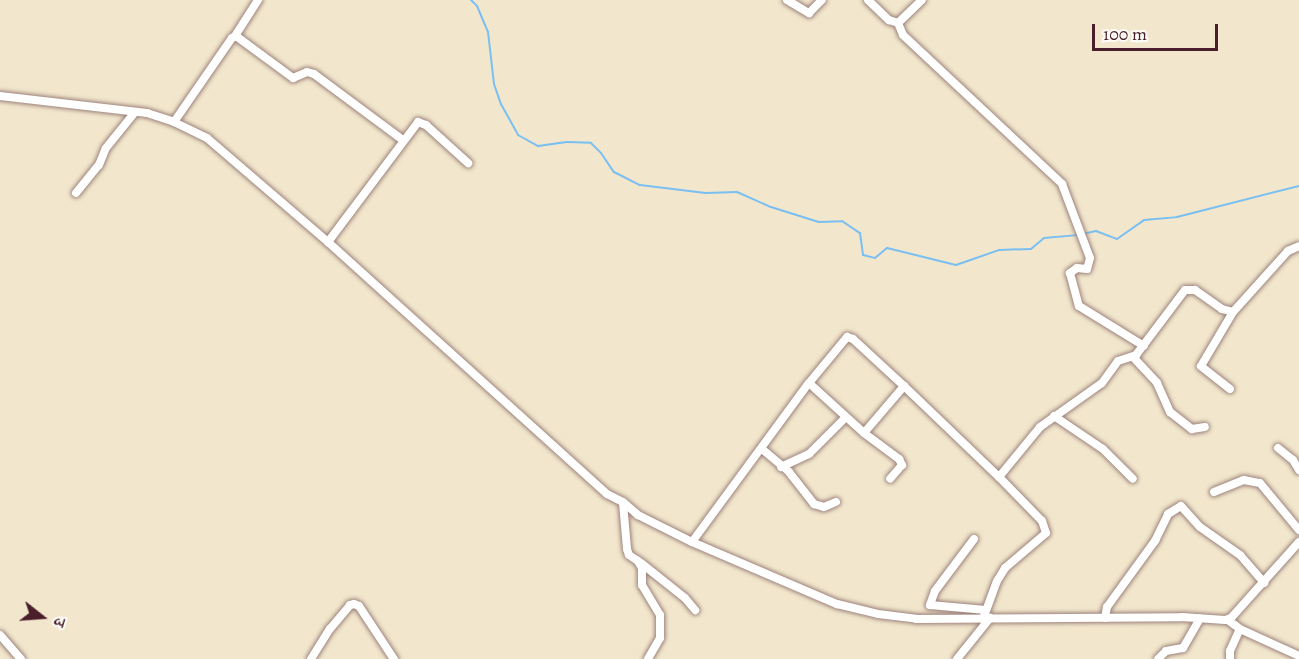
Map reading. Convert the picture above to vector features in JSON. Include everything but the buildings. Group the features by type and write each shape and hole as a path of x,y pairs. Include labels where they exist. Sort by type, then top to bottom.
{"street":[{"path":"174,122 258,0"},
{"path":"787,0 809,13 822,0"},
{"path":"868,0 889,20 898,23 903,35 1062,184 1090,258 1087,269 1077,268 1070,273 1079,306 1143,346"},
{"path":"898,23 922,0"},
{"path":"235,36 293,78 307,72 314,74 403,140"},
{"path":"0,96 135,112 174,122 219,147 328,242 607,494 623,502 638,515 695,539 776,579 857,610 896,617 986,615 1228,620 1240,629 1299,656"},
{"path":"76,193 99,165 106,148 135,112"},
{"path":"328,242 415,125 422,122 468,163"},
{"path":"1230,389 1201,366 1233,312 1288,251 1299,246"},
{"path":"999,477 1040,428 1102,383 1118,362 1133,357 1185,290 1195,291 1222,309 1233,312"},
{"path":"695,539 809,383 846,337 853,339 999,477 1042,521 1046,529 1043,537 1005,568 986,615 957,659"},
{"path":"1133,357 1156,382 1170,412 1192,429 1205,427"},
{"path":"809,383 864,433 899,459 902,465 890,479"},
{"path":"864,433 904,386"},
{"path":"1054,416 1103,449 1133,479"},
{"path":"781,467 809,454 846,417"},
{"path":"1278,448 1293,460 1299,470"},
{"path":"762,449 801,484 814,504 824,507 836,502"},
{"path":"1214,492 1244,480 1258,482 1299,530"},
{"path":"623,502 629,555 685,598 695,610"},
{"path":"1105,618 1107,607 1155,541 1168,514 1181,506 1200,527 1240,555 1264,583"},
{"path":"974,539 935,591 930,605 986,615"},
{"path":"1228,620 1299,542"},
{"path":"638,561 642,568 642,585 660,615 662,627 660,638 648,659"},
{"path":"310,659 330,629 350,605 354,604 359,606 394,659"},
{"path":"1158,659 1166,651 1183,648 1200,618"},
{"path":"1230,659 1230,651 1240,629"},
{"path":"0,650 2,638"},
{"path":"2,638 21,659"}],"waterway":[{"path":"471,0 477,6 488,32 494,84 501,104 518,135 538,146 567,142 591,143 614,172 640,185 706,193 737,192 771,207 819,222 842,221 860,233 863,255 875,258 887,248 956,265 999,250 1031,249 1044,238 1077,235"},
{"path":"1083,234 1096,231 1117,239 1144,220 1177,217 1299,186"}]}
